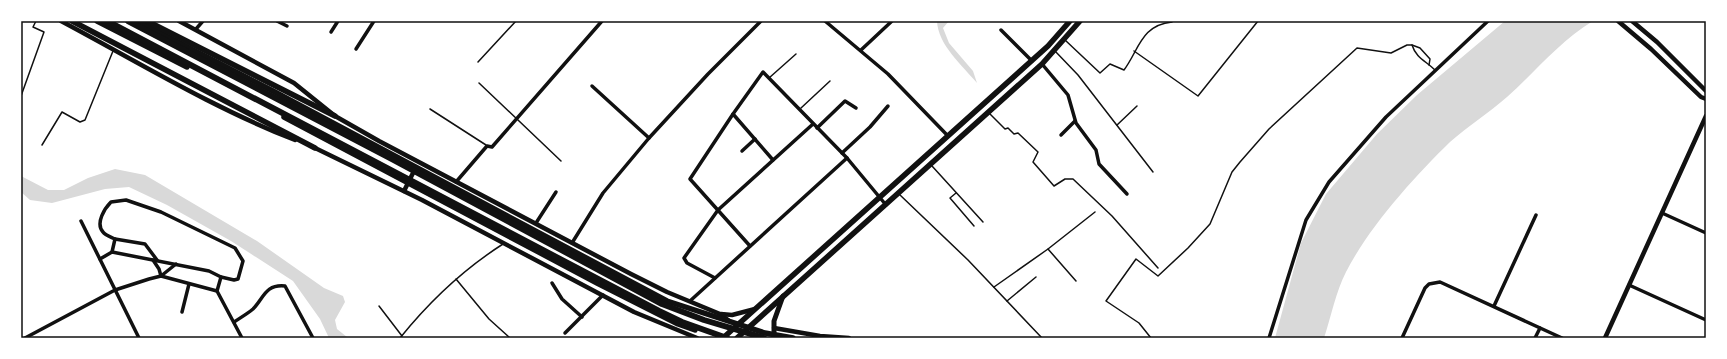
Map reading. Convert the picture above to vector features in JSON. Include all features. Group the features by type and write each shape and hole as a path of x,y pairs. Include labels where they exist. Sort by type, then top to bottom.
{"highway":[{"path":"107,21 652,308 682,322 727,338"},
{"path":"128,21 399,162 662,304 704,320 764,338"}],"main road":[{"path":"72,21 315,148"},
{"path":"97,21 236,91 597,284 678,324 722,338 757,309 879,196 1032,61 1048,46 1070,21"},
{"path":"137,21 267,88 667,301 765,333 793,338"},
{"path":"147,21 335,116"},
{"path":"735,327 741,337 783,296 1042,64 1065,40 1080,21"},
{"path":"963,123 969,130"},
{"path":"777,290 783,296"},
{"path":"774,338 774,321 783,296"}],"street":[{"path":"61,21 251,122 315,148 404,191 634,312 697,338"},
{"path":"179,21 294,83 335,116 418,162 667,292 720,314 735,327"},
{"path":"196,29 203,21"},
{"path":"277,21 286,26"},
{"path":"331,32 338,21"},
{"path":"356,49 374,21"},
{"path":"456,182 487,146 492,147 602,21"},
{"path":"572,243 603,193 649,138 708,74 761,21"},
{"path":"825,21 888,74 948,136"},
{"path":"860,50 892,21"},
{"path":"1269,338 1306,220 1329,182 1386,117 1488,21"},
{"path":"1618,21 1651,49 1701,97 1706,99"},
{"path":"1632,21 1657,42 1706,91"},
{"path":"1001,30 1032,61"},
{"path":"1042,64 1068,95 1075,121 1096,150 1099,164 1127,194"},
{"path":"750,246 690,179 733,114 764,72 847,158 886,205"},
{"path":"592,86 649,138"},
{"path":"817,128 845,101 856,108"},
{"path":"842,153 870,127 888,106"},
{"path":"733,114 774,160"},
{"path":"1604,338 1706,116"},
{"path":"1061,135 1075,121"},
{"path":"715,278 687,263 684,258 718,210 813,124"},
{"path":"742,151 755,139"},
{"path":"690,301 847,158"},
{"path":"404,191 418,162"},
{"path":"536,223 556,192"},
{"path":"100,259 112,252 155,260 176,264 209,271 221,277 234,280 238,279 243,261 235,248 161,212 126,200 111,202 105,208 100,226 102,232 115,239 145,244 155,260 161,276"},
{"path":"1662,213 1706,233"},
{"path":"1494,306 1536,215"},
{"path":"81,221 139,338"},
{"path":"112,252 115,239"},
{"path":"25,338 115,290 161,276 176,264"},
{"path":"161,276 217,291"},
{"path":"221,277 217,291 242,338"},
{"path":"1402,338 1425,288 1429,284 1440,282 1562,338"},
{"path":"552,283 562,299 582,317"},
{"path":"182,312 189,284"},
{"path":"234,322 251,311 257,305 264,292 278,285 284,286 313,338"},
{"path":"1629,285 1706,320"},
{"path":"565,333 603,295"},
{"path":"720,314 732,315 757,309"},
{"path":"774,328 820,336 849,338"},
{"path":"1535,338 1540,328"}],"lane":[{"path":"21,96 44,32 33,27 36,21"},
{"path":"478,62 516,21"},
{"path":"1134,51 1198,96 1258,21"},
{"path":"1065,40 1100,74 1110,64 1124,70 1137,45 1147,33 1154,28 1172,22"},
{"path":"1151,338 1139,323 1106,301 1136,259 1158,276 1188,248 1210,224 1232,172 1240,162 1269,130 1357,48 1392,53 1407,44 1412,45 1420,48 1430,58 1430,65"},
{"path":"1412,45 1414,53 1424,63 1430,65 1436,71"},
{"path":"42,145 62,112 80,122 85,120 114,49"},
{"path":"1055,51 1078,76 1153,172"},
{"path":"769,78 796,54"},
{"path":"800,110 830,81"},
{"path":"479,83 562,161"},
{"path":"1117,125 1137,106"},
{"path":"430,109 487,146"},
{"path":"989,112 1005,129 1008,128 1014,134 1018,133 1038,152 1033,162 1054,186 1065,179 1073,179 1112,216 1158,268"},
{"path":"931,165 983,222"},
{"path":"956,193 950,198 974,226"},
{"path":"898,194 994,287 1042,338"},
{"path":"994,287 1048,249 1095,212"},
{"path":"379,306 401,337 456,279 479,260 504,243"},
{"path":"1048,249 1076,281"},
{"path":"1007,301 1036,277"},
{"path":"456,279 489,319 510,338"}],"shaded area":[{"path":"937,21 949,21 943,28 949,43 973,71 977,83 946,46 938,30"},
{"path":"1505,21 1593,21 1559,47 1500,103 1450,142 1393,203 1367,238 1342,279 1324,338 1275,338 1301,243 1326,194 1377,134 1417,95"},
{"path":"115,169 145,175 257,241 324,288 343,296 345,302 335,320 337,329 347,337 329,338 320,319 293,281 231,241 167,205 129,187 105,189 52,203 30,200 21,192 21,176 48,190 64,190 88,178"}]}
